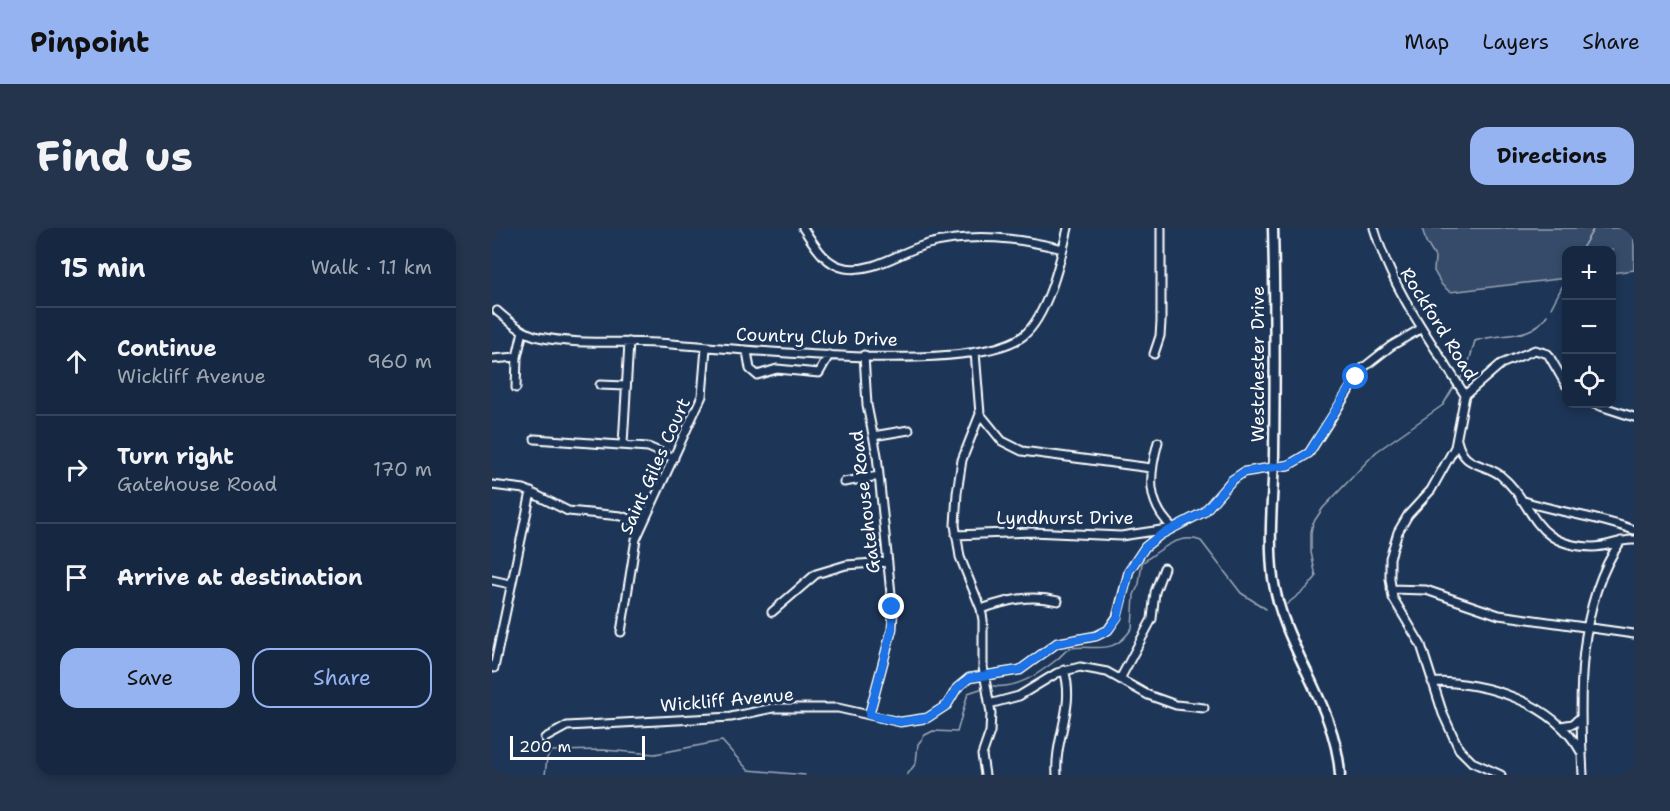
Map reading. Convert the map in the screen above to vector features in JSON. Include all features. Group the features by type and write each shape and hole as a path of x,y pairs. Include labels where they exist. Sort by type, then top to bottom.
{"main road":[{"name":"Westchester Drive","path":"1274,228 1272,556 1278,603 1332,730 1340,775"}],"street":[{"path":"803,228 825,258 838,266 851,269 873,266 927,244 972,236 1017,238 1063,249"},
{"name":"Country Club Drive","path":"497,311 523,331 554,339 829,355 975,352 1014,341 1029,329 1046,300 1068,228"},
{"path":"1154,354 1160,336 1161,322 1161,228"},
{"name":"Rockford Road","path":"1374,228 1389,273 1465,395 1457,440 1436,483 1408,515 1398,532 1390,558 1391,589 1401,614 1421,645 1449,729 1459,749 1472,762 1501,775"},
{"name":"Wickliff Avenue","path":"544,738 567,726 731,717 761,709 838,708 900,722 927,718 947,705 965,681 984,674 1020,670 1057,643 1096,636 1108,630 1118,617 1125,583 1135,561 1160,535 1204,512 1232,480 1244,472 1289,465 1309,453 1363,368 1389,348 1422,328"},
{"path":"516,388 517,357 523,331"},
{"path":"623,444 629,342"},
{"name":"Saint Giles Court","path":"621,632 636,539 702,396 706,348"},
{"path":"1465,395 1501,364 1535,350 1548,354 1562,378"},
{"path":"747,351 750,369 757,375 777,369 819,373 829,355"},
{"path":"975,352 980,414 959,477 957,535 965,572 981,609 990,732 982,755 985,775"},
{"name":"Gatehouse Road","path":"864,356 867,405 879,476 893,614 892,629 869,715"},
{"path":"492,359 517,357"},
{"path":"600,385 626,386"},
{"path":"1606,408 1634,417"},
{"path":"980,414 1002,441 1022,451 1151,468"},
{"path":"873,436 909,429"},
{"path":"535,439 648,447 674,458"},
{"path":"1457,440 1459,448 1469,461 1494,471 1506,480 1540,527 1557,538 1592,547 1634,540"},
{"path":"1158,442 1151,468 1150,487 1154,502 1162,516 1173,528"},
{"path":"844,482 879,476"},
{"path":"492,485 516,487 531,492 568,511 621,516 644,524"},
{"path":"494,668 531,492"},
{"path":"1521,500 1554,511 1610,522 1634,530"},
{"name":"Lyndhurst Drive","path":"957,535 1031,532 1121,536 1173,528"},
{"path":"1583,775 1582,680 1589,627 1597,584 1621,541"},
{"path":"772,612 816,574 846,565 888,562"},
{"path":"1120,679 1152,619 1155,592 1164,568"},
{"path":"492,580 510,584"},
{"path":"1391,589 1426,590 1493,613 1634,634"},
{"path":"981,609 1013,598 1038,596 1058,600"},
{"path":"989,704 1019,696 1064,670 1092,668 1120,679 1148,695 1176,705 1204,708"},
{"path":"1057,775 1059,743 1069,705 1064,670"},
{"path":"1432,682 1469,684 1492,690 1531,706 1561,726 1582,754"},
{"path":"1561,726 1573,724 1581,717"}],"shaded area":[{"path":"1422,228 1634,228 1634,270 1616,272 1616,246 1562,246 1562,278 1450,292 1442,285 1434,271 1435,257 1426,242"}],"waterway":[{"path":"1583,246 1594,228"},
{"path":"1551,308 1562,287"},
{"path":"1459,382 1468,365 1475,341 1533,329 1547,315"},
{"path":"1287,604 1307,588 1316,577 1311,552 1311,532 1313,523 1323,508 1376,452 1443,405 1455,385"},
{"path":"993,686 1010,685 1026,680 1070,648 1104,647 1118,643 1132,628 1134,595 1139,584 1142,563 1162,548 1177,541 1185,539 1201,541 1241,593 1266,609"},
{"path":"907,775 916,763 918,744 925,735 933,731 957,732 968,693 983,688"},
{"path":"545,775 547,758 551,751 603,750 655,754 722,741 748,770 805,775"}],"route":[{"path":"892,607 892,629 869,715 897,721 914,721 938,712 947,705 957,688 969,678 1020,670 1050,646 1064,640 1102,634 1114,624 1118,617 1129,571 1145,547 1160,535 1204,512 1234,478 1244,472 1264,467 1289,465 1309,453 1318,443 1356,377"}]}
